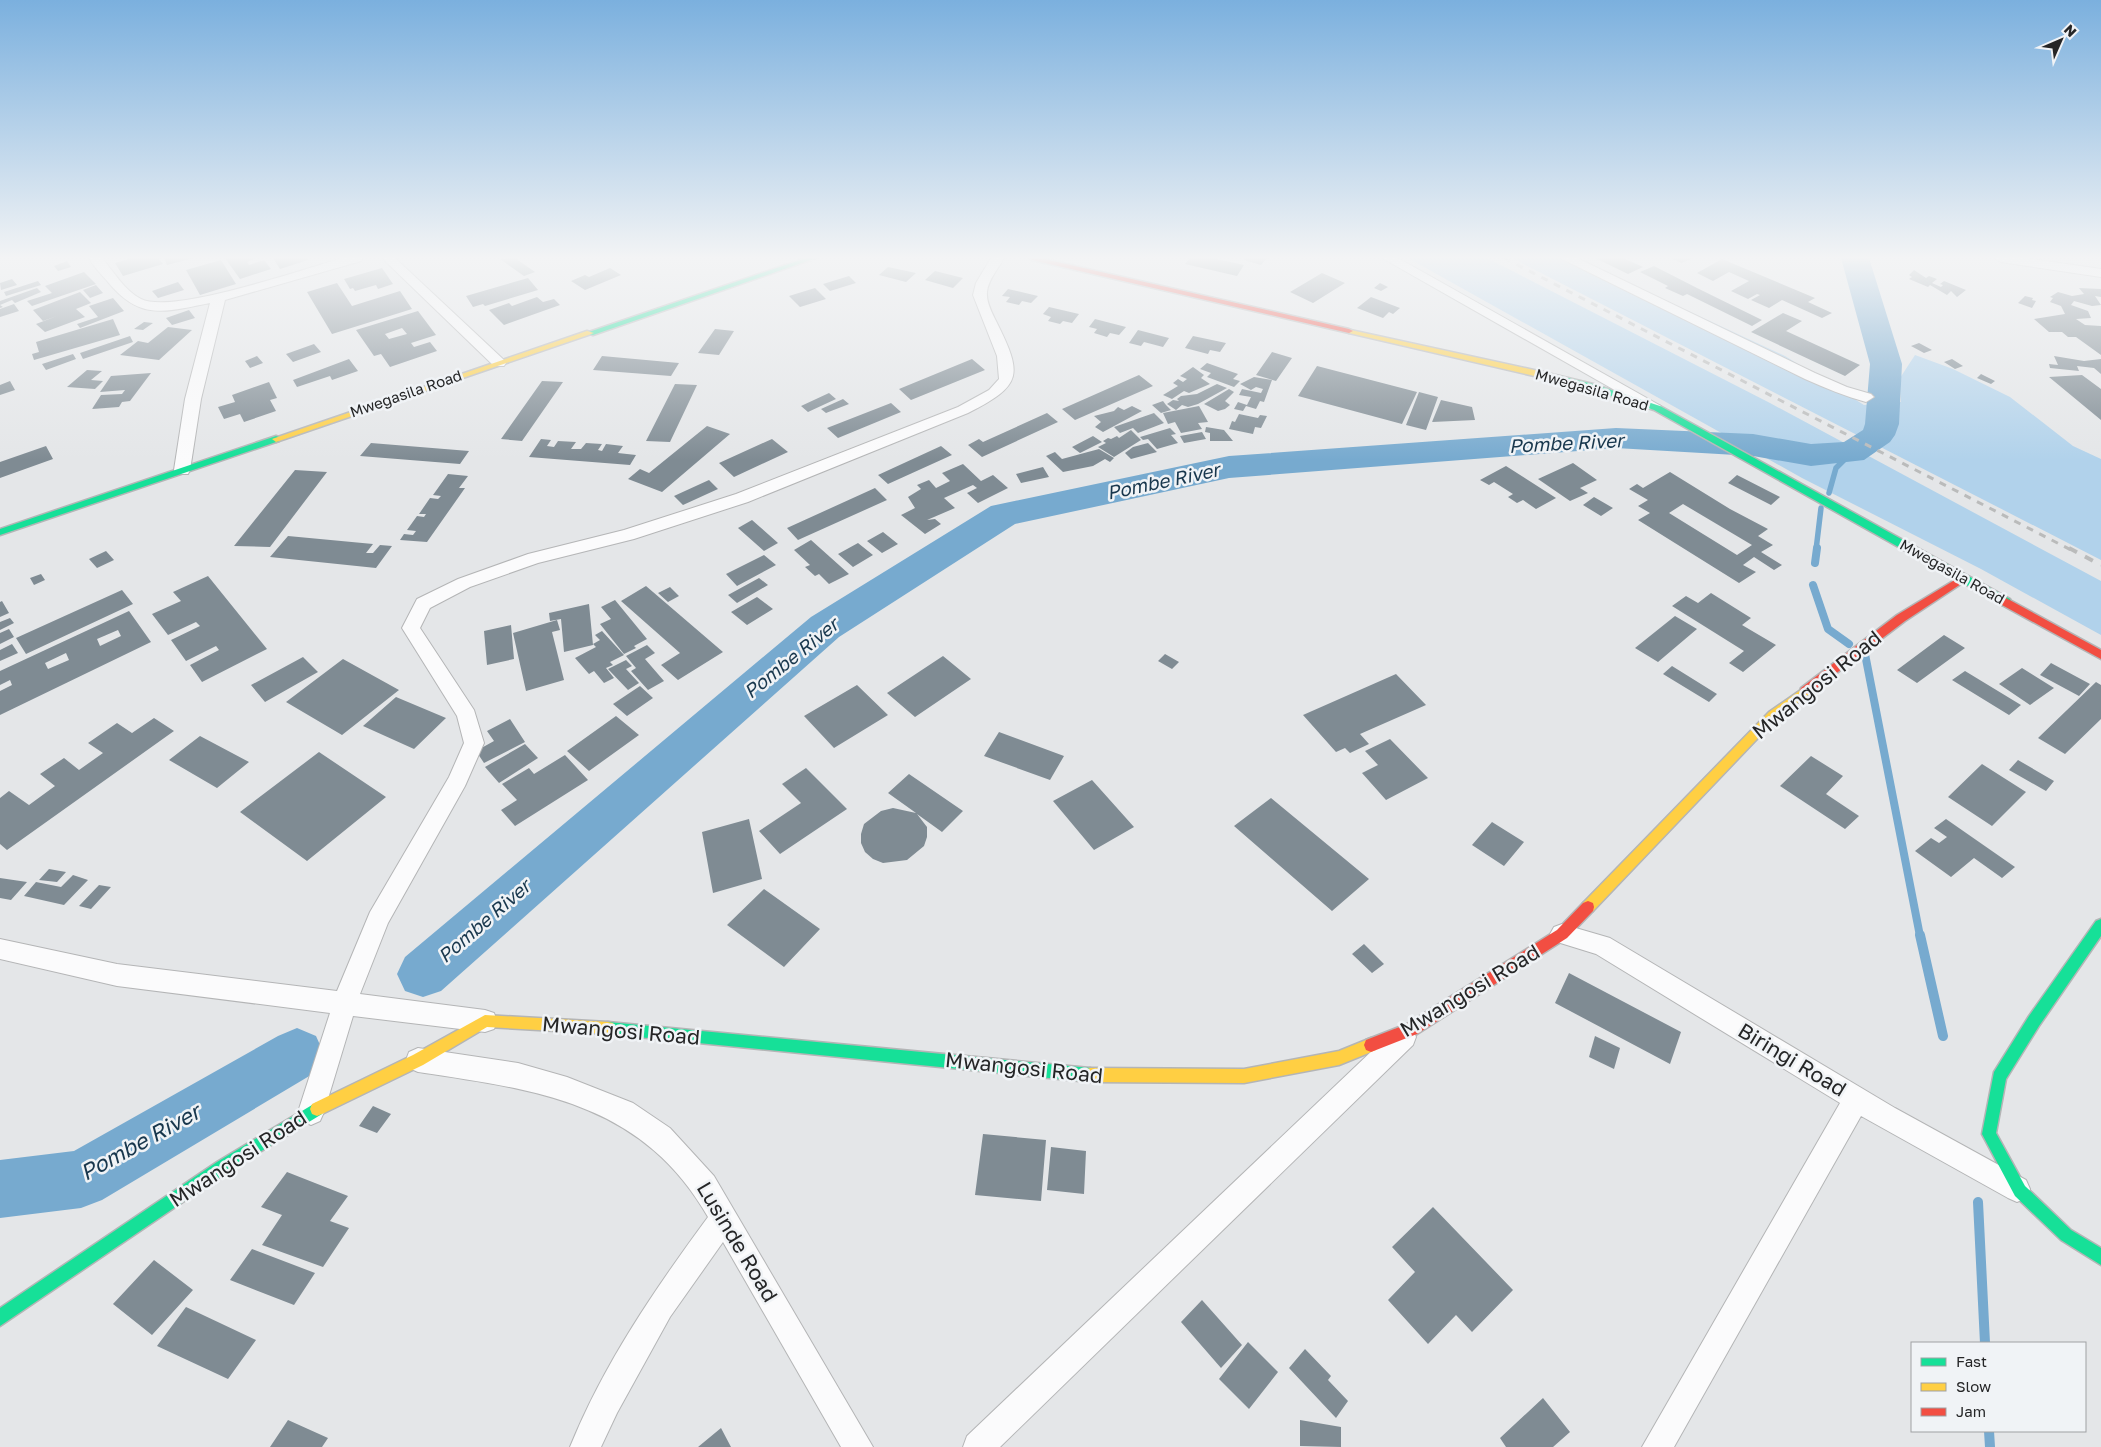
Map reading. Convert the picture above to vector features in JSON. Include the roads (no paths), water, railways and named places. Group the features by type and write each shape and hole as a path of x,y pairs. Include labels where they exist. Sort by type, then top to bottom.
{"street":[{"path":"182,470 193,399 212,326"},
{"path":"459,326 499,363"},
{"name":"Mwegasila Road","path":"0,532 611,326"},
{"path":"311,1112 344,1005 378,919 458,780 474,743 467,715 411,628 423,604 464,583 534,558 628,536 742,498 963,410 990,395 1006,379 1007,372 1003,353 991,326"},
{"name":"Mwegasila Road","path":"1326,326 1590,386 1657,408 2101,655"},
{"path":"1510,326 1657,408"},
{"path":"1706,326 1810,376 1842,390 1866,397"},
{"name":"Mwangosi Road","path":"0,1318 222,1167 311,1112 418,1060 485,1021 612,1029 1109,1077 1244,1076 1339,1058 1412,1029 1562,934 1773,715 1901,618 1963,578"},
{"path":"2101,925 2034,1021 2000,1077 1989,1134 2020,1191 2066,1235 2101,1257"},
{"name":"Biringi Road","path":"1562,934 1602,945 1857,1099 2020,1191"},
{"path":"0,949 117,975 344,1005 485,1021"},
{"path":"978,1447 1412,1029"},
{"name":"Lusinde Road","path":"418,1060 518,1075 567,1089 624,1112 661,1137 705,1185 858,1447"},
{"path":"1657,1447 1857,1099"},
{"path":"585,1447 606,1402 660,1307 724,1218"}],"waterway":[{"name":"Pombe River","path":"423,974 825,627 1004,514 1229,467 1616,438 1753,445 1811,455 1852,452 1878,435 1882,424 1886,364 1875,326"},
{"path":"1829,493 1836,468 1852,452"},
{"path":"1816,550 1821,508"},
{"path":"1815,563 1817,548"},
{"path":"1813,585 1828,629 1849,644"},
{"path":"1865,654 1920,936"},
{"path":"1920,935 1943,1036"},
{"name":"Pombe River","path":"0,1189 81,1179 297,1054"},
{"path":"1978,1202 1985,1342"},
{"path":"1989,1432 1990,1447"}],"railway":[{"path":"1635,326 2071,550"},
{"path":"2069,548 2101,565"}]}
